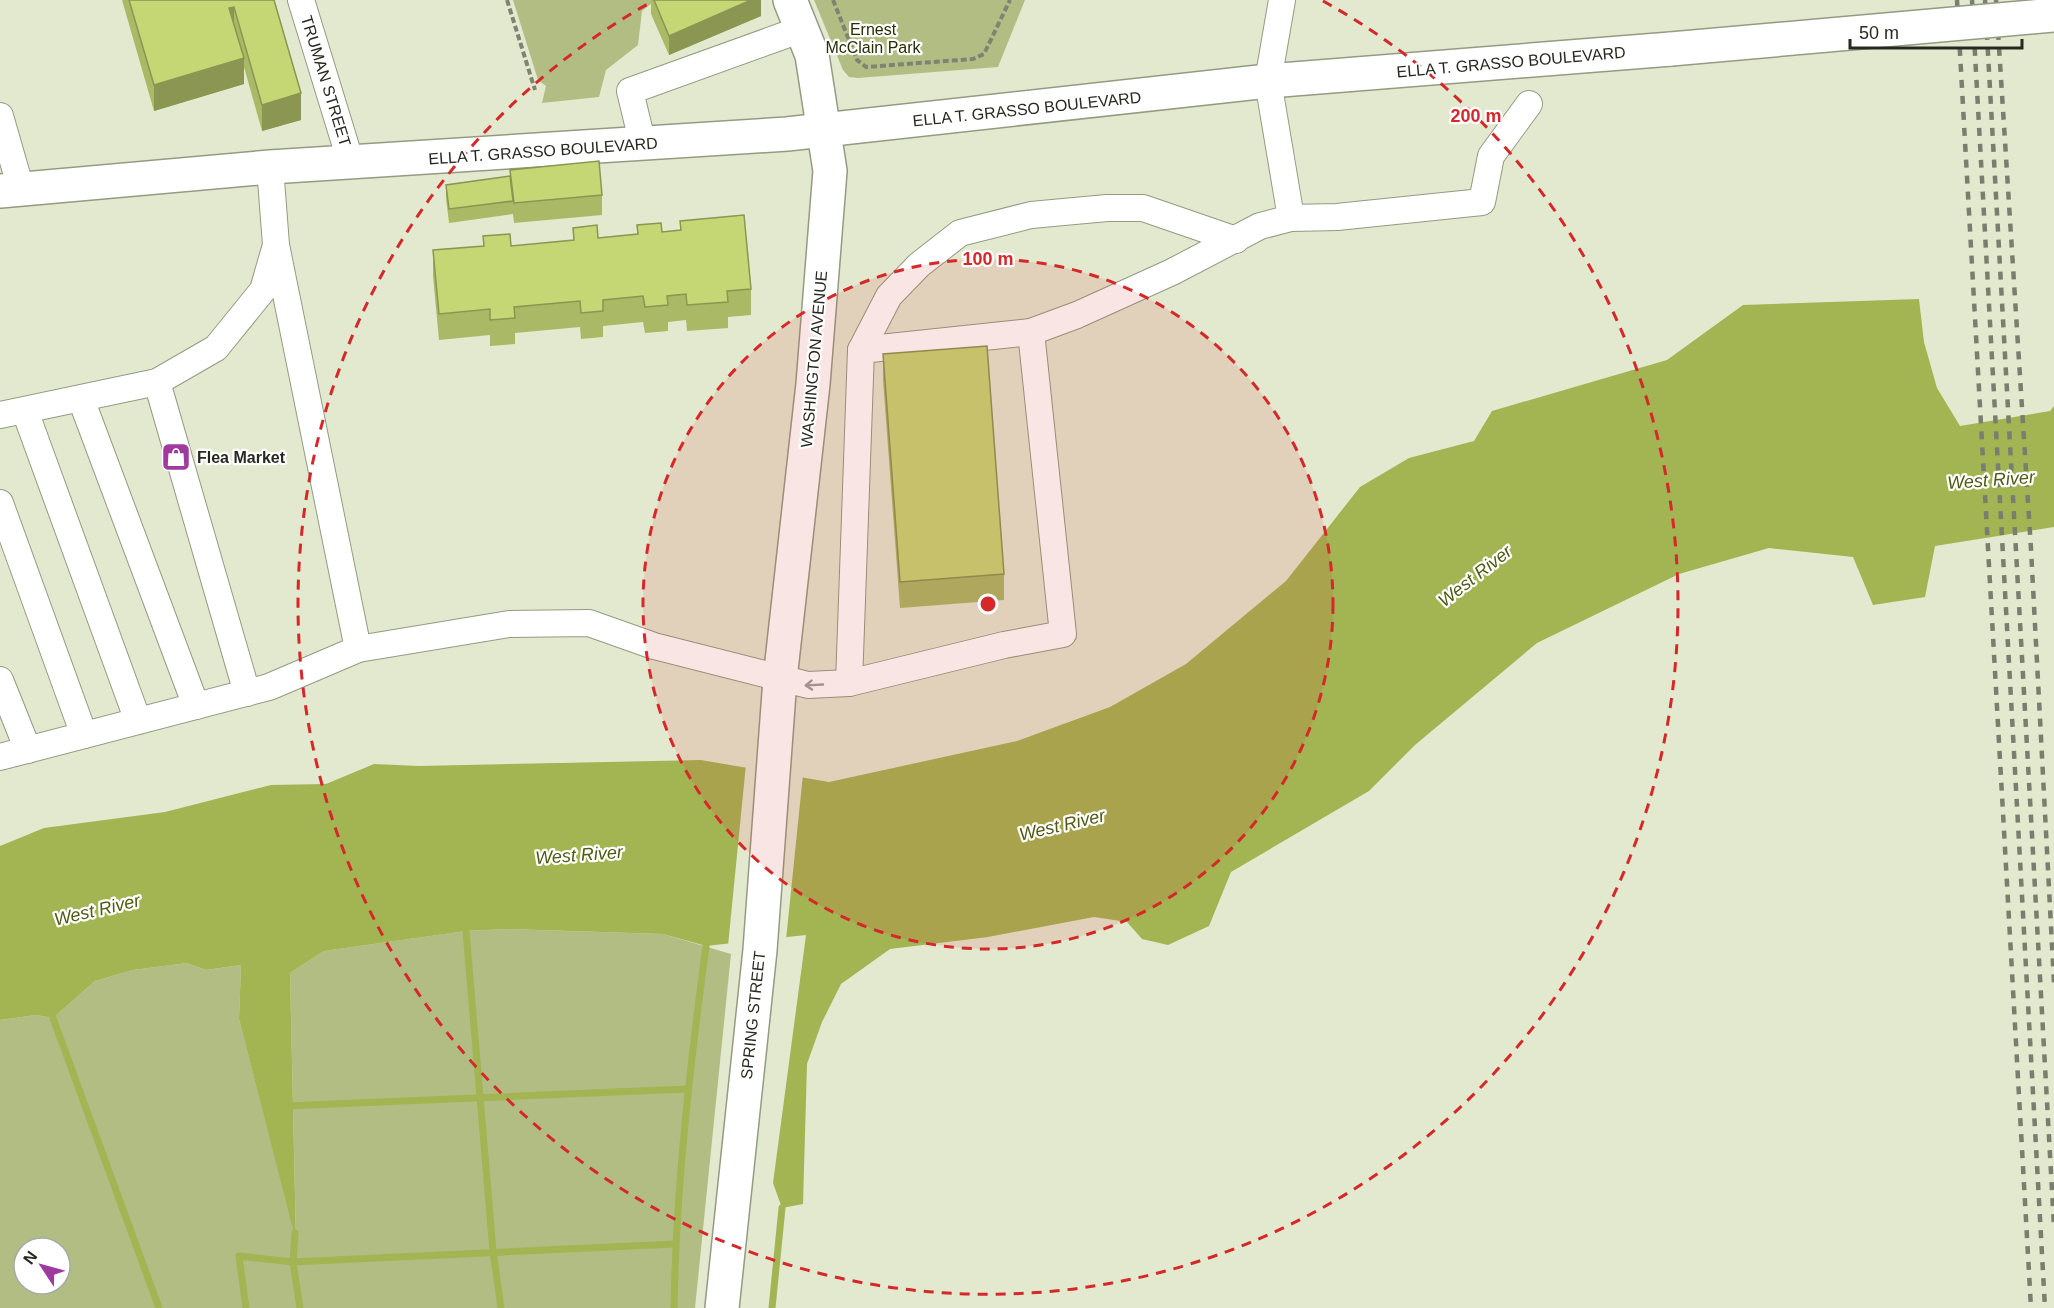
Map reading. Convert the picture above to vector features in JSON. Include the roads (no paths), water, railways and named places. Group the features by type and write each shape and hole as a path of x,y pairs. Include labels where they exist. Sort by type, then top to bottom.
{"main road":[{"name":"WASHINGTON AVENUE","path":"777,722 813,384 830,171 812,55 789,0"},
{"name":"ELLA T. GRASSO BOULEVARD","path":"11,190 270,167 643,145 824,130 1268,81 1401,72 2054,15"},
{"name":"SPRING STREET","path":"722,1308 760,950 777,722"}],"street":[{"name":"TRUMAN STREET","path":"301,0 351,163"},
{"path":"1282,0 1268,81 1291,218"},
{"path":"643,145 630,91 802,29"},
{"path":"861,350 1031,332 1077,315 1236,240 1260,226 1291,218 1337,217 1482,202 1491,156 1529,104"},
{"path":"0,116 11,190"},
{"path":"270,167 276,245 358,649"},
{"path":"849,683 861,350 889,296 919,265 960,233 1031,215 1107,208 1143,208 1236,240"},
{"path":"0,415 157,381 216,348 263,290 276,245"},
{"path":"0,757 269,687 358,649 508,624 589,623 654,646 803,685 849,683 1004,645 1063,634 1031,332"},
{"path":"157,381 247,693"},
{"path":"81,399 196,706"},
{"path":"25,411 138,721"},
{"path":"0,503 84,735"},
{"path":"0,680 28,750"}],"water":[{"name":"West River","path":"1919,299 1924,342 1937,388 1960,426 2050,411 2054,406 2054,527 1935,546 1925,597 1873,605 1853,557 1769,548 1679,574 1537,643 1415,745 1369,791 1231,872 1209,926 1168,945 1142,939 1127,922 1094,917 988,937 890,949 841,984 822,1022 807,1064 803,1204 782,1208 773,1183 806,935 706,946 663,934 508,929 466,931 324,951 290,973 296,1241 239,1019 241,965 206,970 187,963 133,970 95,981 53,1018 36,1015 0,1020 0,846 44,828 165,812 271,785 326,784 374,764 419,766 701,760 829,782 1017,741 1110,707 1186,664 1286,581 1360,487 1409,458 1474,441 1492,411 1667,360 1743,305"}],"waterway":[{"path":"466,931 493,1251 501,1308"},
{"path":"674,1308 685,1126 706,946"},
{"path":"53,1018 159,1308"},
{"path":"285,1106 687,1089"},
{"path":"772,1308 782,1208"},
{"path":"246,1308 239,1256 293,1262 295,1233"},
{"path":"300,1308 293,1262 675,1244"}],"railway":[{"path":"1957,0 2031,1308"},
{"path":"1972,0 2045,1308"},
{"path":"1985,0 2054,1226"},
{"path":"1996,0 2031,549 2054,983"}],"place":[{"name":"Flea Market","path":"176,457"}],"park label":[{"name":"Ernest McClain Park","path":"873,38"}]}
